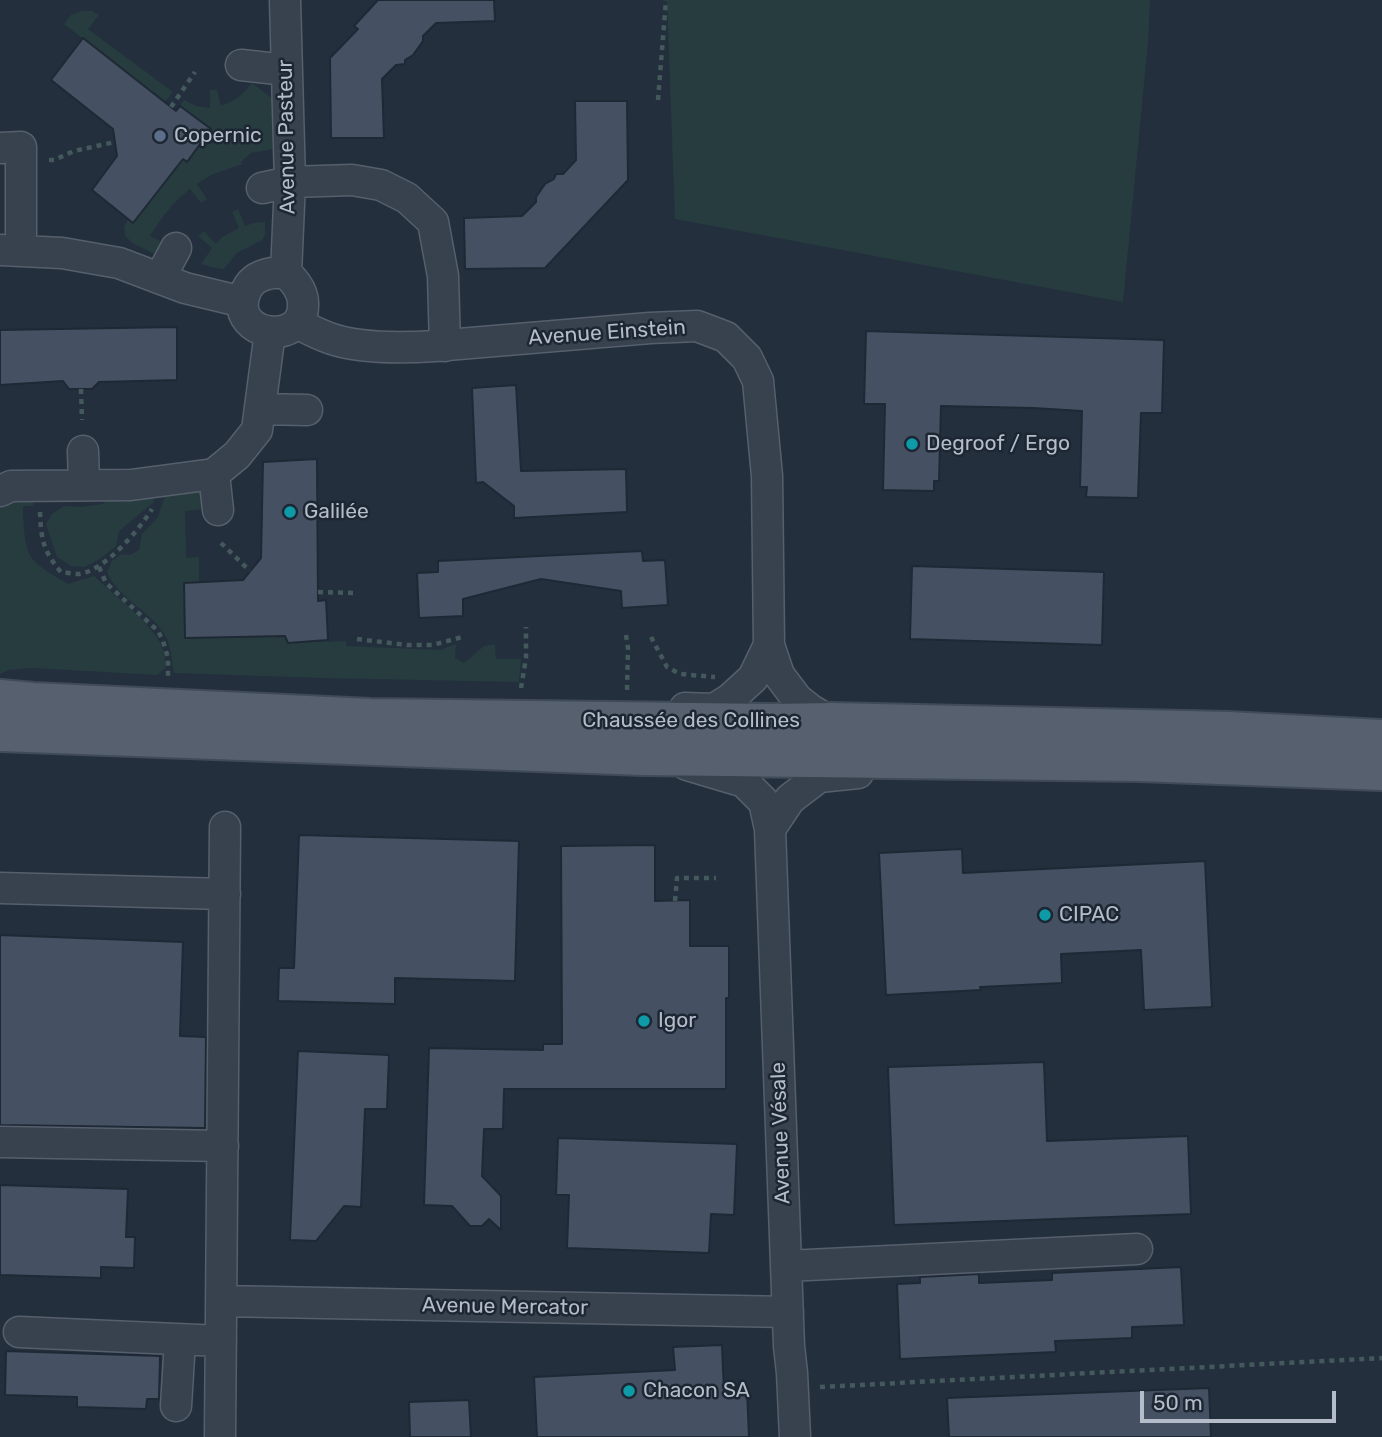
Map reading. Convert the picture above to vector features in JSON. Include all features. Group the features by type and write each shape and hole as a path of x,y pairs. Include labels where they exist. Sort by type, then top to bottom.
{"main road":[{"name":"Chaussée des Collines","path":"0,699 370,718 831,722 1227,731 1382,739"},
{"name":"Chaussée des Collines","path":"0,732 643,756 1140,762 1382,771"}],"street":[{"name":"Avenue Pasteur","path":"285,0 286,70 276,185 286,274"},
{"path":"241,65 286,70"},
{"path":"0,491 10,486 131,485 214,474 237,455 257,430 260,409 283,328 302,315 304,303 295,281 286,274 261,275 247,288 243,302 185,288 108,261 62,253 11,251 11,153"},
{"path":"276,185 352,180 381,185 407,198 433,222 443,276 445,346"},
{"path":"160,278 176,248"},
{"name":"Avenue Einstein","path":"243,302 245,316 250,323 321,335 350,343 402,348 697,326 726,337 747,358 758,381 767,476 769,645 779,675 797,699 831,722"},
{"path":"260,409 307,411"},
{"path":"83,451 84,485"},
{"path":"214,474 218,510"},
{"name":"Avenue Einstein","path":"370,718 421,701 714,709 730,699 753,678 769,645"},
{"name":"Avenue Vésale","path":"643,756 698,767 744,782 765,802 770,829 795,1437"},
{"path":"770,829 790,799 819,777 863,773 1069,778 1140,762"},
{"path":"220,1437 225,827"},
{"path":"0,888 225,894"},
{"path":"0,1142 223,1146"},
{"path":"787,1266 1137,1249"},
{"name":"Avenue Mercator","path":"222,1301 788,1312"},
{"path":"19,1332 221,1341"},
{"path":"176,1406 180,1340"}],"path":[{"path":"659,100 666,0"},
{"path":"171,107 195,72"},
{"path":"11,153 54,160 74,150 115,142"},
{"path":"81,389 82,420"},
{"path":"40,486 41,532 48,557 61,572 79,574 99,567 131,538 157,500 161,481"},
{"path":"221,543 250,571"},
{"path":"99,567 106,583 158,631 167,658 168,676"},
{"path":"318,592 356,593"},
{"path":"521,688 526,658 526,627"},
{"path":"626,635 627,690"},
{"path":"357,639 433,645 462,637"},
{"path":"651,637 667,667 680,674 753,678"},
{"path":"675,901 677,878 716,878"},
{"path":"793,1388 1382,1358"}],"green space":[{"path":"667,0 1150,0 1123,302 675,219"},
{"path":"92,11 99,15 88,29 173,92 165,102 64,24 71,15"},
{"path":"252,83 274,100 272,149 251,153 241,162 243,164 213,174 197,184 207,199 201,203 190,189 184,194 150,236 166,244 157,255 134,244 125,236 124,227 128,219 133,223 183,159 187,162 211,130 180,106 184,100 196,106 210,108 210,90 217,90 221,106 238,97"},
{"path":"238,209 245,226 265,222 265,235 262,240 237,253 224,269 201,264 212,248 198,236 204,231 216,244 222,237 239,228 232,212"},
{"path":"192,488 202,492 207,509 185,511 186,558 199,557 199,582 184,583 185,638 285,636 288,643 328,640 346,641 346,646 440,650 456,644 455,658 464,663 484,646 495,644 496,659 521,659 519,682 174,673 167,639 154,621 112,582 107,572 112,561 121,554 130,555 139,550 142,534 158,517 165,496"},
{"path":"152,494 154,502 119,531 116,546 100,559 85,567 71,566 57,557 46,524 52,514 64,506 81,507 102,504 116,497"},
{"path":"33,500 33,506 23,506 25,539 33,560 68,584 94,576 132,610 150,628 163,649 166,668 157,675 32,668 8,670 0,674 0,501"}],"building":[{"path":"378,0 494,0 495,21 436,23 423,36 423,41 413,55 405,60 405,64 396,65 382,79 384,138 331,138 330,58 358,29 354,26"},
{"name":"Copernic","path":"83,38 176,111 180,106 211,129 187,162 183,159 133,223 92,190 117,156 113,129 51,80"},
{"path":"575,101 627,101 628,180 545,268 465,269 464,218 522,216 536,202 536,197 545,184 554,179 556,174 563,174 576,160"},
{"path":"177,327 177,380 99,382 92,389 69,389 63,381 0,385 0,330"},
{"path":"866,331 1164,340 1162,413 1141,413 1138,498 1086,497 1087,487 1080,487 1082,411 1033,408 941,406 939,481 934,481 934,491 883,490 885,404 864,404"},
{"path":"516,385 521,471 626,469 627,512 514,518 514,506 483,482 476,483 472,388"},
{"name":"Galilée","path":"317,459 318,601 326,600 328,640 288,643 285,636 185,638 184,583 243,580 261,558 263,462"},
{"path":"642,551 643,561 665,560 668,605 622,608 621,591 541,579 463,599 463,616 419,618 417,573 438,572 438,561"},
{"path":"912,566 1104,572 1102,645 910,639"},
{"path":"299,835 519,841 515,981 395,978 395,1004 278,1001 279,968 294,968"},
{"path":"655,845 655,901 690,900 690,946 729,946 726,1089 504,1089 503,1129 484,1129 482,1176 501,1196 501,1230 489,1219 482,1226 470,1226 452,1206 424,1205 429,1048 543,1050 543,1044 562,1044 561,846"},
{"name":"CIPAC","path":"962,849 963,873 1205,861 1212,1007 1144,1010 1141,950 1061,954 1062,983 886,995 879,853"},
{"path":"0,935 183,942 180,1036 206,1037 205,1128 0,1125"},
{"path":"298,1051 389,1055 387,1109 365,1109 361,1207 344,1206 316,1241 290,1240"},
{"path":"1044,1062 1047,1141 1188,1136 1191,1214 894,1225 888,1067"},
{"path":"558,1138 737,1144 734,1215 711,1214 709,1253 567,1248 569,1195 556,1195"},
{"path":"0,1185 128,1189 126,1237 135,1237 134,1268 101,1267 101,1278 0,1275"},
{"path":"1181,1267 1184,1325 1132,1327 1132,1338 1055,1341 1056,1352 900,1359 897,1284 920,1283 920,1277 979,1274 979,1283 1052,1280 1052,1273"},
{"name":"Chacon SA","path":"722,1345 724,1391 747,1390 749,1437 537,1437 534,1377 675,1370 673,1347"},
{"path":"6,1351 160,1356 159,1399 147,1399 146,1409 77,1407 77,1397 5,1395"},
{"path":"1209,1388 1211,1437 949,1437 947,1398"},
{"path":"469,1400 471,1437 410,1437 409,1402"}],"place":[{"name":"Copernic","path":"160,136"},
{"name":"Degroof / Ergo","path":"912,444"},
{"name":"Galilée","path":"290,512"},
{"name":"CIPAC","path":"1045,915"},
{"name":"Igor","path":"644,1021"},
{"name":"Chacon SA","path":"629,1391"}]}
